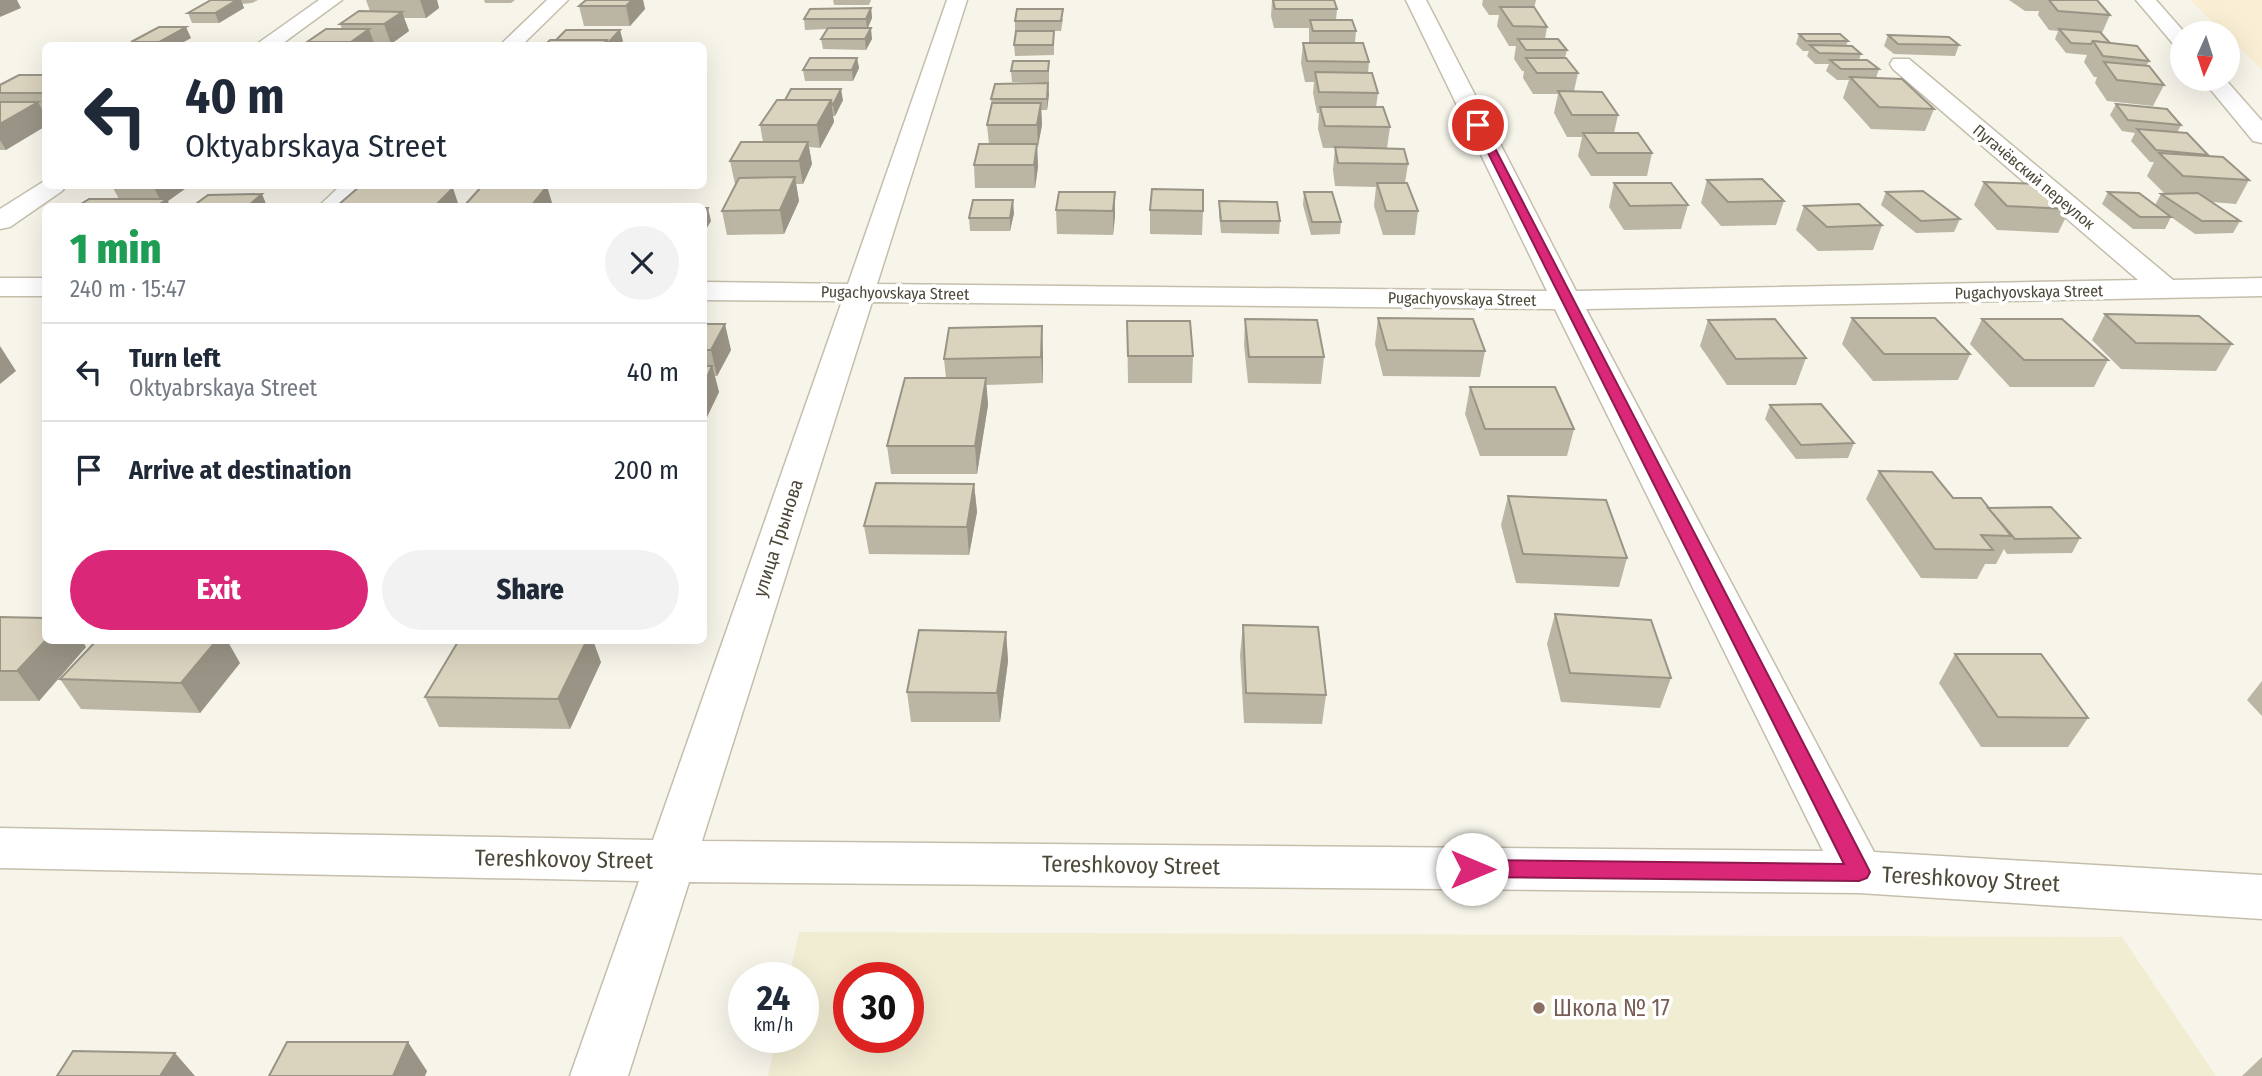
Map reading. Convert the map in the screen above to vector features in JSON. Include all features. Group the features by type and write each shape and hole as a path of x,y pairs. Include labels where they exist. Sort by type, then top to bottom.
{"street":[{"path":"270,42 332,0"},
{"path":"513,42 558,0"},
{"name":"улица Трынова","path":"599,1076 957,0"},
{"path":"1416,0 1566,300 1859,872"},
{"path":"2146,0 2170,28"},
{"name":"Пугачёвский переулок","path":"1901,64 2168,290"},
{"path":"2223,91 2262,136"},
{"path":"0,220 48,189"},
{"path":"335,203 352,189"},
{"path":"0,287 42,287"},
{"name":"Pugachyovskaya Street","path":"707,291 1566,300 2262,288"},
{"name":"Tereshkovoy Street","path":"0,848 671,861 1859,872 2262,897"}],"shaded area":[{"path":"2190,0 2262,0 2262,70 2240,49 2240,21 2212,21"},
{"name":"Школа № 17","path":"799,932 2122,937 2216,1076 768,1076 773,1053 819,1053 819,962 792,962"}],"building":[{"path":"211,0 237,0 215,13 188,13"},
{"path":"586,0 632,0 626,6 579,6"},
{"path":"1273,0 1334,0 1337,9 1275,9"},
{"path":"2049,0 2097,0 2110,15 2058,11"},
{"path":"1500,7 1534,7 1547,27 1513,26"},
{"path":"871,8 866,19 804,19 810,9"},
{"path":"1017,9 1063,9 1061,21 1015,21"},
{"path":"359,11 402,12 384,24 340,24"},
{"path":"1310,20 1352,20 1356,31 1313,31"},
{"path":"159,27 186,27 159,42 131,42"},
{"path":"828,28 871,28 865,39 821,39"},
{"path":"326,29 369,29 351,42 307,42"},
{"path":"2059,29 2100,32 2110,43 2071,43"},
{"path":"566,30 620,30 609,42 556,40"},
{"path":"1016,31 1054,31 1053,45 1014,45"},
{"path":"1799,34 1840,34 1848,41 1806,41"},
{"path":"1888,35 1949,37 1959,45 1898,44"},
{"path":"1518,39 1558,39 1567,50 1526,50"},
{"path":"550,40 607,40 605,42 548,42"},
{"path":"2093,41 2137,46 2149,61 2103,56"},
{"path":"1303,43 1363,43 1369,62 1307,61"},
{"path":"1810,45 1852,46 1861,54 1819,53"},
{"path":"810,58 857,58 852,70 803,70"},
{"path":"1526,58 1566,58 1578,73 1537,73"},
{"path":"1830,60 1867,60 1879,69 1841,69"},
{"path":"1013,61 1049,61 1048,71 1011,71"},
{"path":"2104,62 2149,66 2164,85 2117,80"},
{"path":"1315,72 1372,73 1378,93 1319,92"},
{"path":"19,75 42,75 42,93 0,93 0,85"},
{"path":"1850,77 1902,79 1934,109 1879,107"},
{"path":"1048,83 1047,99 991,99 995,84"},
{"path":"791,89 841,89 832,105 831,100 785,100"},
{"path":"1558,91 1602,92 1618,115 1572,115"},
{"path":"777,100 831,100 817,125 760,125"},
{"path":"0,102 38,102 0,124"},
{"path":"992,103 1041,103 1037,125 987,125"},
{"path":"2116,104 2167,109 2181,125 2128,120"},
{"path":"1320,107 1383,107 1390,127 1325,126"},
{"path":"2137,129 2187,133 2208,155 2156,150"},
{"path":"1583,133 1638,133 1652,153 1597,153"},
{"path":"741,142 808,142 799,161 730,161"},
{"path":"979,144 1037,144 1034,165 974,165"},
{"path":"1335,147 1404,149 1408,164 1338,163"},
{"path":"2159,153 2223,157 2249,180 2183,176"},
{"path":"795,177 780,210 722,211 739,178"},
{"path":"1762,179 1784,201 1728,202 1707,180"},
{"path":"1984,182 2044,184 2070,209 2007,206"},
{"path":"1377,183 1407,183 1418,211 1386,211"},
{"path":"1614,183 1671,183 1688,205 1630,206"},
{"path":"357,189 452,189 438,203 340,203"},
{"path":"479,189 545,189 533,203 467,203"},
{"path":"1152,189 1203,190 1203,211 1150,210"},
{"path":"1923,191 1960,219 1921,221 1886,192"},
{"path":"1059,192 1115,192 1113,211 1056,210"},
{"path":"1304,192 1332,192 1341,222 1312,222"},
{"path":"2108,192 2139,193 2171,217 2140,217"},
{"path":"2198,193 2240,221 2202,221 2161,194"},
{"path":"262,194 252,203 197,203 208,195"},
{"path":"89,199 167,199 161,203 83,203"},
{"path":"973,200 1013,200 1010,218 969,218"},
{"path":"1219,201 1277,202 1280,221 1221,221"},
{"path":"1859,204 1882,225 1827,227 1804,206"},
{"path":"2105,314 2199,316 2232,344 2136,343"},
{"path":"1378,318 1473,319 1485,351 1387,350"},
{"path":"1852,318 1935,318 1970,354 1884,354"},
{"path":"1245,319 1317,320 1324,357 1249,357"},
{"path":"1775,319 1806,358 1736,359 1708,320"},
{"path":"1982,319 2062,319 2108,360 2024,360"},
{"path":"1127,321 1190,321 1193,356 1128,356"},
{"path":"707,324 725,324 711,350 707,350"},
{"path":"1042,326 1041,357 944,359 949,328"},
{"path":"905,378 986,378 975,446 887,446"},
{"path":"1470,387 1555,387 1574,429 1485,429"},
{"path":"1821,404 1854,443 1801,445 1770,405"},
{"path":"1879,471 1932,472 1953,498 1981,498 2011,536 1981,535 1993,550 1935,549"},
{"path":"876,483 974,484 967,527 864,526"},
{"path":"1508,496 1606,500 1627,558 1523,554"},
{"path":"2051,507 2080,538 2015,539 1988,508"},
{"path":"1555,614 1651,620 1671,678 1570,673"},
{"path":"0,617 42,618 42,644 17,671 0,671"},
{"path":"1243,625 1318,627 1326,695 1246,693"},
{"path":"919,630 1006,632 997,693 907,692"},
{"path":"93,644 214,644 181,683 60,679"},
{"path":"457,644 585,644 558,699 425,697"},
{"path":"1955,654 2041,654 2088,718 1998,717"},
{"path":"287,1042 408,1042 393,1076 269,1076"},
{"path":"73,1051 175,1053 160,1076 57,1076"}],"place":[{"name":"Школа № 17","path":"1539,1008"}],"route":[{"path":"1472,869 1859,872 1478,125"}]}
